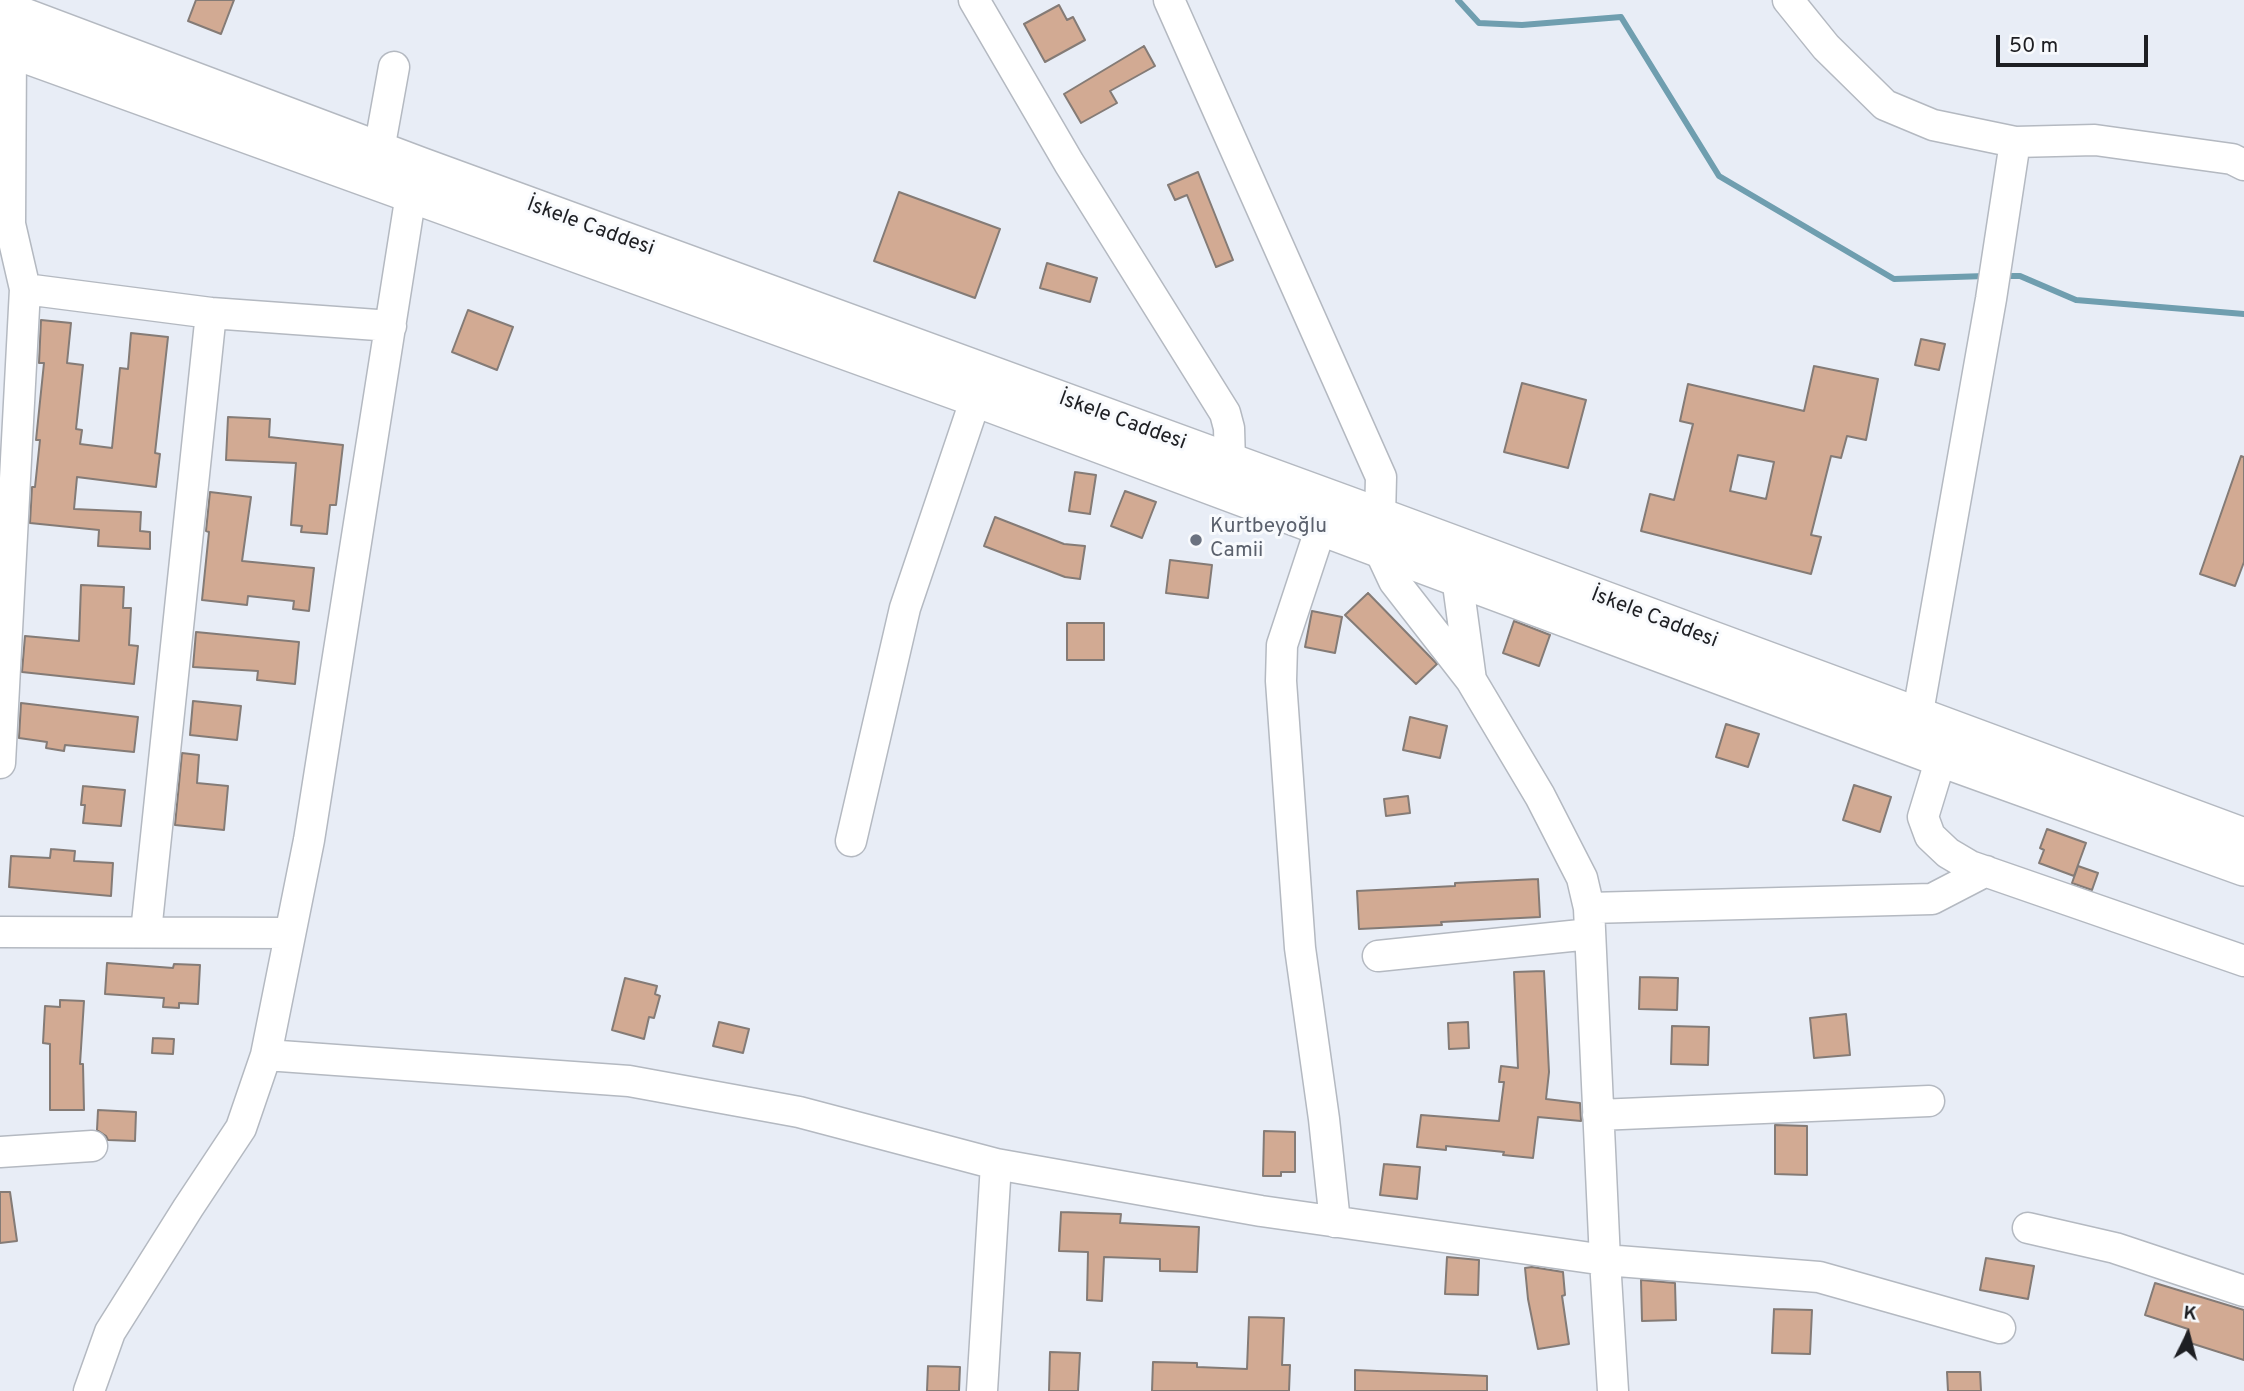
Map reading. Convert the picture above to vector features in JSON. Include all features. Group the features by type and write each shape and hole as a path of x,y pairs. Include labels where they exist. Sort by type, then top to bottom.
{"main road":[{"name":"İskele Caddesi","path":"0,8 378,166 1230,462 1380,533 1923,741 2244,837"},
{"path":"5,47 378,166"},
{"path":"416,180 976,398 1321,527 1380,533 1457,578 1923,741 2244,867"}],"street":[{"path":"974,0 1069,163 1225,413 1229,428 1230,462"},
{"path":"1169,0 1381,477 1380,533 1394,581 1471,680 1539,796 1582,877 1590,921 1605,1261 1614,1391"},
{"path":"1788,0 1826,47 1885,105 1933,125 2015,142 2095,140 2232,159 2244,165"},
{"path":"0,763 24,289 5,224 5,47"},
{"path":"378,166 394,67"},
{"path":"2015,142 1923,741 1923,817 1930,836 1948,853 1986,871 2244,961"},
{"path":"89,1391 110,1332 241,1128 266,1055 309,841 416,180"},
{"path":"24,289 211,313 391,326"},
{"path":"146,932 211,313"},
{"path":"850,841 905,608 976,398"},
{"path":"1321,527 1282,645 1281,681 1300,948 1324,1119 1335,1222"},
{"path":"1457,578 1471,680"},
{"path":"1378,956 1590,921 1932,899 1986,871"},
{"path":"0,932 289,933"},
{"path":"266,1055 629,1081 799,1112 996,1164 1261,1211 1605,1261 1819,1277 2000,1328"},
{"path":"1598,1115 1929,1101"},
{"path":"0,1152 92,1146"},
{"path":"982,1391 996,1164"},
{"path":"2028,1228 2115,1248 2244,1291"}],"building":[{"path":"196,0 234,0 221,34 188,21"},
{"path":"1059,5 1067,20 1073,17 1085,40 1045,62 1024,24"},
{"path":"1144,46 1155,66 1110,91 1117,103 1081,123 1064,94"},
{"path":"1198,172 1233,260 1216,267 1187,195 1175,200 1168,185"},
{"path":"899,192 1000,229 975,298 874,261"},
{"path":"1047,263 1097,278 1090,302 1040,288"},
{"path":"468,310 513,327 497,370 452,352"},
{"path":"41,320 71,323 67,363 83,365 76,429 82,430 80,444 112,448 120,368 128,369 131,333 168,337 155,453 160,454 156,487 77,477 74,509 141,512 140,531 150,532 150,549 98,546 99,530 30,523 32,487 35,487 40,440 36,440 44,363 39,363"},
{"path":"1921,339 1945,344 1939,370 1915,365"},
{"path":"1814,366 1878,379 1866,440 1847,436 1841,458 1831,456 1811,535 1821,537 1811,574 1641,531 1650,494 1674,500 1693,424 1680,421 1688,384 1804,411","holes":["1738,455 1774,462 1766,499 1730,491"]},
{"path":"1522,383 1586,400 1568,468 1504,452"},
{"path":"228,417 270,419 269,437 343,445 336,505 330,505 327,534 301,532 302,526 291,525 296,463 226,460"},
{"path":"2241,456 2244,457 2244,562 2235,586 2200,574"},
{"path":"1075,472 1096,475 1090,514 1069,511"},
{"path":"1125,491 1156,502 1142,538 1111,526"},
{"path":"210,492 251,497 242,561 314,568 309,611 293,609 294,601 248,596 247,605 202,600"},
{"path":"995,517 1064,544 1085,546 1080,579 1065,577 984,546"},
{"path":"1170,560 1212,565 1208,598 1166,593"},
{"path":"81,585 124,587 123,608 131,608 129,645 138,646 134,684 22,672 25,636 79,641"},
{"path":"1368,593 1437,664 1416,684 1345,615"},
{"path":"1312,611 1342,617 1335,653 1305,647"},
{"path":"1514,621 1550,635 1539,666 1503,653"},
{"path":"1067,623 1104,623 1104,660 1067,660"},
{"path":"196,632 299,642 295,684 257,680 258,671 193,667"},
{"path":"193,701 241,706 237,740 190,735"},
{"path":"21,703 138,717 134,752 65,745 64,751 46,748 47,742 19,738"},
{"path":"1410,717 1447,726 1440,758 1403,750"},
{"path":"1726,724 1759,734 1748,767 1716,757"},
{"path":"182,753 199,755 197,783 228,786 224,830 175,825"},
{"path":"1854,785 1891,797 1880,832 1843,820"},
{"path":"83,786 125,790 121,826 83,823"},
{"path":"1408,796 1410,813 1386,816 1384,799"},
{"path":"2047,829 2086,843 2074,876 2039,863 2044,850 2040,848"},
{"path":"51,849 75,851 74,861 113,863 111,896 9,887 11,856 50,858"},
{"path":"2078,866 2098,873 2092,890 2072,883"},
{"path":"1538,879 1540,917 1359,929 1357,891"},
{"path":"107,963 173,968 174,964 200,965 198,1004 179,1003 179,1008 163,1007 164,998 105,994"},
{"path":"1544,971 1549,1072 1546,1099 1580,1103 1581,1121 1538,1117 1533,1158 1446,1146 1446,1150 1417,1147 1421,1115 1499,1121 1504,1082 1499,1082 1501,1066 1518,1068 1514,972"},
{"path":"1640,977 1678,978 1677,1010 1639,1009"},
{"path":"625,978 657,986 655,994 660,996 654,1018 649,1017 644,1039 612,1030"},
{"path":"60,1000 84,1001 80,1064 83,1064 84,1110 50,1110 50,1044 43,1043 45,1006 60,1007"},
{"path":"1846,1014 1850,1055 1814,1058 1810,1018"},
{"path":"719,1022 749,1029 743,1053 713,1046"},
{"path":"1468,1022 1469,1048 1449,1049 1448,1023"},
{"path":"1672,1026 1709,1027 1708,1065 1671,1064"},
{"path":"153,1038 174,1039 173,1054 152,1053"},
{"path":"98,1110 136,1112 135,1141 108,1140 97,1130"},
{"path":"1775,1125 1807,1126 1807,1175 1775,1174"},
{"path":"1264,1131 1295,1132 1295,1172 1281,1172 1281,1176 1263,1176"},
{"path":"1384,1164 1420,1167 1417,1199 1380,1195"},
{"path":"0,1192 10,1192 17,1241 0,1243"},
{"path":"1061,1212 1121,1214 1120,1223 1199,1227 1197,1272 1160,1271 1160,1259 1104,1257 1102,1301 1087,1300 1088,1252 1059,1251"},
{"path":"1447,1257 1479,1260 1478,1295 1445,1294"},
{"path":"1986,1258 2034,1266 2028,1299 1980,1290"},
{"path":"1525,1268 1563,1272 1565,1295 1562,1296 1569,1344 1538,1349"},
{"path":"1641,1280 1675,1283 1676,1320 1642,1321"},
{"path":"2155,1283 2244,1310 2244,1360 2184,1341 2188,1329 2145,1315"},
{"path":"1774,1309 1812,1310 1810,1354 1772,1353"},
{"path":"1249,1317 1284,1318 1282,1365 1290,1365 1289,1391 1152,1391 1153,1362 1197,1363 1197,1367 1247,1369"},
{"path":"1050,1352 1080,1353 1078,1391 1049,1391"},
{"path":"928,1366 960,1367 959,1391 927,1391"},
{"path":"1355,1370 1487,1376 1487,1391 1355,1391"},
{"path":"1947,1372 1980,1372 1981,1391 1948,1391"}],"waterway":[{"path":"1458,0 1479,23 1522,25 1621,17 1719,176 1894,279 1985,276"},
{"path":"2003,276 2020,276 2076,300 2244,314"}],"place":[{"name":"Kurtbeyoğlu Camii","path":"1196,540"}]}
